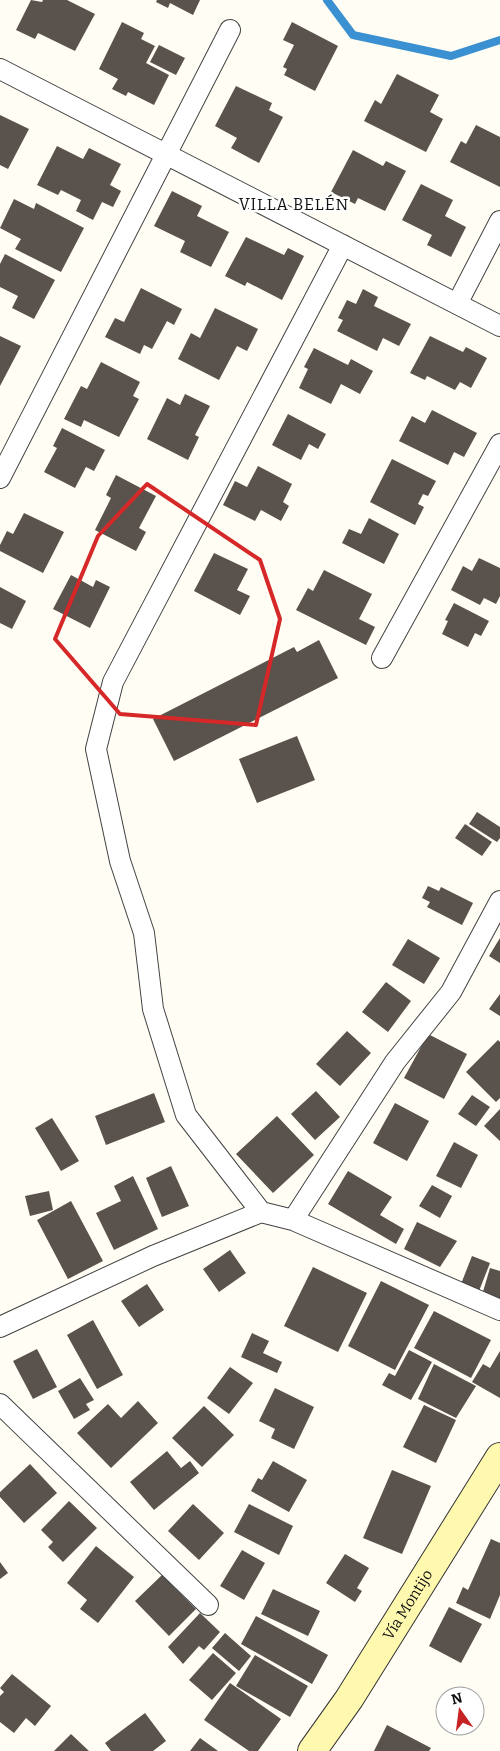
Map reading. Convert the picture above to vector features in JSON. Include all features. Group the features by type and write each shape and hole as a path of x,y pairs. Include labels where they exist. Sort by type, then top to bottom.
{"main road":[{"name":"Vía Montijo","path":"312,1751 350,1698 500,1457"}],"street":[{"path":"0,478 230,30"},
{"path":"0,69 500,326"},
{"path":"457,304 500,221"},
{"path":"261,1212 186,1115 153,1009 144,933 120,861 96,749 113,682 343,245"},
{"path":"382,658 500,444"},
{"path":"292,1220 395,1062 451,992 500,901"},
{"path":"0,1327 153,1256 261,1212 292,1220 500,1310"},
{"path":"0,1404 208,1605"}],"highlighted area":[{"path":"147,484 260,560 280,619 256,725 120,714 55,639 98,536"}],"building":[{"path":"31,0 42,2 43,0 67,0 95,14 75,51 38,33 35,39 16,30"},
{"path":"157,0 200,0 193,15 170,3 168,8 156,2"},
{"path":"122,22 144,33 141,39 155,46 146,63 169,75 154,105 128,92 126,96 112,89 118,79 99,69"},
{"path":"292,22 338,46 315,91 284,75 287,69 283,67 294,45 283,40"},
{"path":"159,45 185,58 176,75 150,62"},
{"path":"397,74 439,95 430,112 443,119 426,152 364,121 375,100 381,104"},
{"path":"236,86 272,103 269,110 283,117 259,163 231,148 237,138 215,126"},
{"path":"0,115 29,129 8,169 0,165"},
{"path":"476,125 500,137 500,187 450,162 461,141 466,144"},
{"path":"57,146 83,159 89,148 121,164 110,185 121,191 113,207 102,202 93,220 76,211 81,200 61,190 58,195 37,185"},
{"path":"353,150 383,166 386,161 406,171 385,211 358,198 355,204 331,192"},
{"path":"421,184 453,200 445,216 466,227 451,257 427,245 432,235 402,220"},
{"path":"172,191 202,206 197,216 229,232 211,267 180,252 185,241 154,226"},
{"path":"14,199 34,209 36,203 84,228 61,272 15,249 21,239 0,228"},
{"path":"246,237 284,255 288,248 304,256 282,300 247,282 245,286 225,276"},
{"path":"5,254 55,280 34,319 12,308 18,296 0,287 0,264"},
{"path":"141,288 182,309 174,325 167,321 152,349 144,345 140,354 105,337 115,318 124,322"},
{"path":"363,289 378,297 374,306 411,324 399,346 383,338 377,351 337,331 343,320 338,318 347,300 356,304"},
{"path":"215,308 258,329 247,351 237,346 219,380 178,359 191,333 200,338"},
{"path":"0,336 21,346 0,386"},
{"path":"430,336 463,352 466,347 487,358 471,388 460,382 455,390 427,376 425,380 410,373"},
{"path":"314,348 348,365 351,359 373,371 360,394 341,384 331,404 299,388 308,369 304,367"},
{"path":"101,362 140,382 133,396 139,399 119,437 84,420 81,427 64,419 81,386 87,389"},
{"path":"185,394 210,406 195,435 199,437 188,460 147,439 167,398 180,405"},
{"path":"432,410 477,433 464,457 454,452 448,465 399,441 412,416 425,423"},
{"path":"288,414 326,434 318,449 309,444 301,460 272,445"},
{"path":"62,428 105,450 94,471 86,467 75,488 44,472 57,448 53,446"},
{"path":"392,459 436,481 428,496 423,494 418,504 424,507 415,525 370,502"},
{"path":"258,466 292,484 283,502 289,506 281,521 261,510 255,521 223,505 235,481 247,487"},
{"path":"116,475 156,496 139,528 146,532 136,551 95,530 111,498 106,495"},
{"path":"24,513 64,532 43,573 0,551 0,545 7,531 13,534"},
{"path":"369,518 399,534 384,564 342,543 349,529 361,534"},
{"path":"214,553 248,569 237,590 250,596 240,615 194,591"},
{"path":"479,558 500,568 500,596 496,604 484,598 480,605 451,590 463,566 472,571"},
{"path":"324,570 372,594 359,619 375,627 366,645 296,610 308,588 313,591"},
{"path":"71,575 93,587 96,580 110,587 90,628 53,609"},
{"path":"0,587 26,601 12,629 0,623"},
{"path":"454,603 489,621 481,636 475,633 468,647 442,634 448,621 445,620"},
{"path":"319,640 338,678 174,761 153,719 294,647 297,652"},
{"path":"297,736 315,780 257,803 239,759"},
{"path":"477,812 500,827 500,838 497,842 469,824"},
{"path":"465,824 492,842 482,856 455,838"},
{"path":"428,886 439,891 441,887 473,903 462,925 427,907 430,902 422,898"},
{"path":"500,938 500,963 489,956"},
{"path":"408,939 440,958 424,984 392,965"},
{"path":"386,982 411,1001 388,1032 362,1012"},
{"path":"500,994 500,1016 489,1009"},
{"path":"347,1031 371,1053 340,1086 316,1064"},
{"path":"428,1034 467,1054 444,1099 404,1078"},
{"path":"498,1040 500,1042 500,1098 496,1102 466,1072"},
{"path":"316,1091 340,1117 315,1140 291,1114"},
{"path":"154,1093 165,1122 106,1145 95,1116"},
{"path":"472,1095 490,1107 476,1126 458,1114"},
{"path":"395,1103 429,1121 407,1161 373,1143"},
{"path":"500,1109 500,1141 484,1126"},
{"path":"277,1116 314,1155 273,1193 236,1154"},
{"path":"52,1118 79,1161 61,1171 35,1128"},
{"path":"454,1142 478,1155 461,1188 436,1176"},
{"path":"171,1166 189,1206 162,1217 146,1178"},
{"path":"348,1171 392,1197 380,1215 404,1229 396,1244 328,1204"},
{"path":"133,1176 158,1229 114,1250 96,1213 121,1201 114,1186"},
{"path":"432,1185 452,1196 440,1218 419,1206"},
{"path":"49,1191 53,1210 30,1216 25,1196"},
{"path":"71,1201 103,1261 68,1279 37,1220"},
{"path":"417,1222 457,1241 440,1267 404,1249"},
{"path":"230,1250 246,1273 219,1292 203,1269"},
{"path":"472,1256 490,1263 479,1291 461,1284"},
{"path":"313,1267 367,1293 338,1352 284,1326"},
{"path":"490,1268 500,1271 500,1301 482,1295"},
{"path":"381,1281 429,1305 395,1370 348,1346"},
{"path":"147,1284 164,1310 139,1327 121,1301"},
{"path":"434,1311 491,1340 471,1378 414,1348"},
{"path":"93,1320 123,1375 97,1389 67,1335"},
{"path":"252,1333 269,1341 263,1353 282,1362 277,1373 241,1357"},
{"path":"37,1349 57,1387 33,1399 13,1361"},
{"path":"409,1350 432,1362 411,1400 382,1385 389,1373 395,1376"},
{"path":"500,1351 500,1398 472,1382 483,1364 490,1368"},
{"path":"434,1364 476,1386 456,1418 418,1399"},
{"path":"230,1367 253,1383 229,1414 207,1398"},
{"path":"80,1378 94,1400 86,1404 90,1410 74,1419 58,1391"},
{"path":"275,1388 314,1407 294,1449 271,1438 275,1429 259,1421"},
{"path":"138,1401 158,1423 111,1468 77,1433 108,1404 121,1418"},
{"path":"424,1405 456,1420 436,1463 403,1447"},
{"path":"204,1406 234,1435 202,1467 172,1438"},
{"path":"167,1451 181,1468 190,1461 199,1473 154,1510 130,1482"},
{"path":"273,1461 307,1480 289,1512 251,1491 258,1478 262,1480"},
{"path":"30,1464 57,1493 24,1523 0,1497 0,1492"},
{"path":"392,1470 431,1486 402,1554 363,1538"},
{"path":"69,1501 97,1528 63,1562 48,1547 53,1542 41,1530"},
{"path":"193,1504 224,1533 199,1560 168,1531"},
{"path":"249,1504 293,1526 279,1555 234,1532"},
{"path":"491,1539 500,1543 500,1595 490,1619 456,1603 463,1587 468,1590"},
{"path":"96,1546 134,1577 98,1623 80,1609 87,1600 67,1583"},
{"path":"242,1550 265,1563 244,1600 220,1586"},
{"path":"345,1554 369,1568 357,1588 362,1591 355,1602 326,1583"},
{"path":"0,1562 8,1573 0,1579"},
{"path":"162,1575 196,1609 169,1636 135,1601"},
{"path":"273,1589 320,1611 308,1636 261,1614"},
{"path":"449,1607 482,1624 461,1663 429,1646"},
{"path":"200,1613 220,1632 204,1650 199,1646 183,1664 168,1647"},
{"path":"256,1616 328,1655 312,1684 241,1644"},
{"path":"225,1633 251,1656 239,1671 212,1648"},
{"path":"213,1653 236,1673 212,1700 189,1680"},
{"path":"255,1655 308,1686 290,1717 236,1686"},
{"path":"12,1674 51,1706 35,1726 26,1718 14,1733 0,1722 0,1696 4,1692 0,1688"},
{"path":"230,1683 281,1719 258,1751 249,1751 204,1720"},
{"path":"145,1713 166,1741 153,1751 111,1751 105,1743"},
{"path":"387,1725 431,1748 429,1751 374,1751"},
{"path":"71,1734 89,1751 54,1751"},
{"path":"200,1738 218,1751 190,1751"}],"waterway":[{"path":"327,0 353,35 451,56 500,40"}],"district":[{"name":"VILLA BELÉN","path":"294,204"}]}
